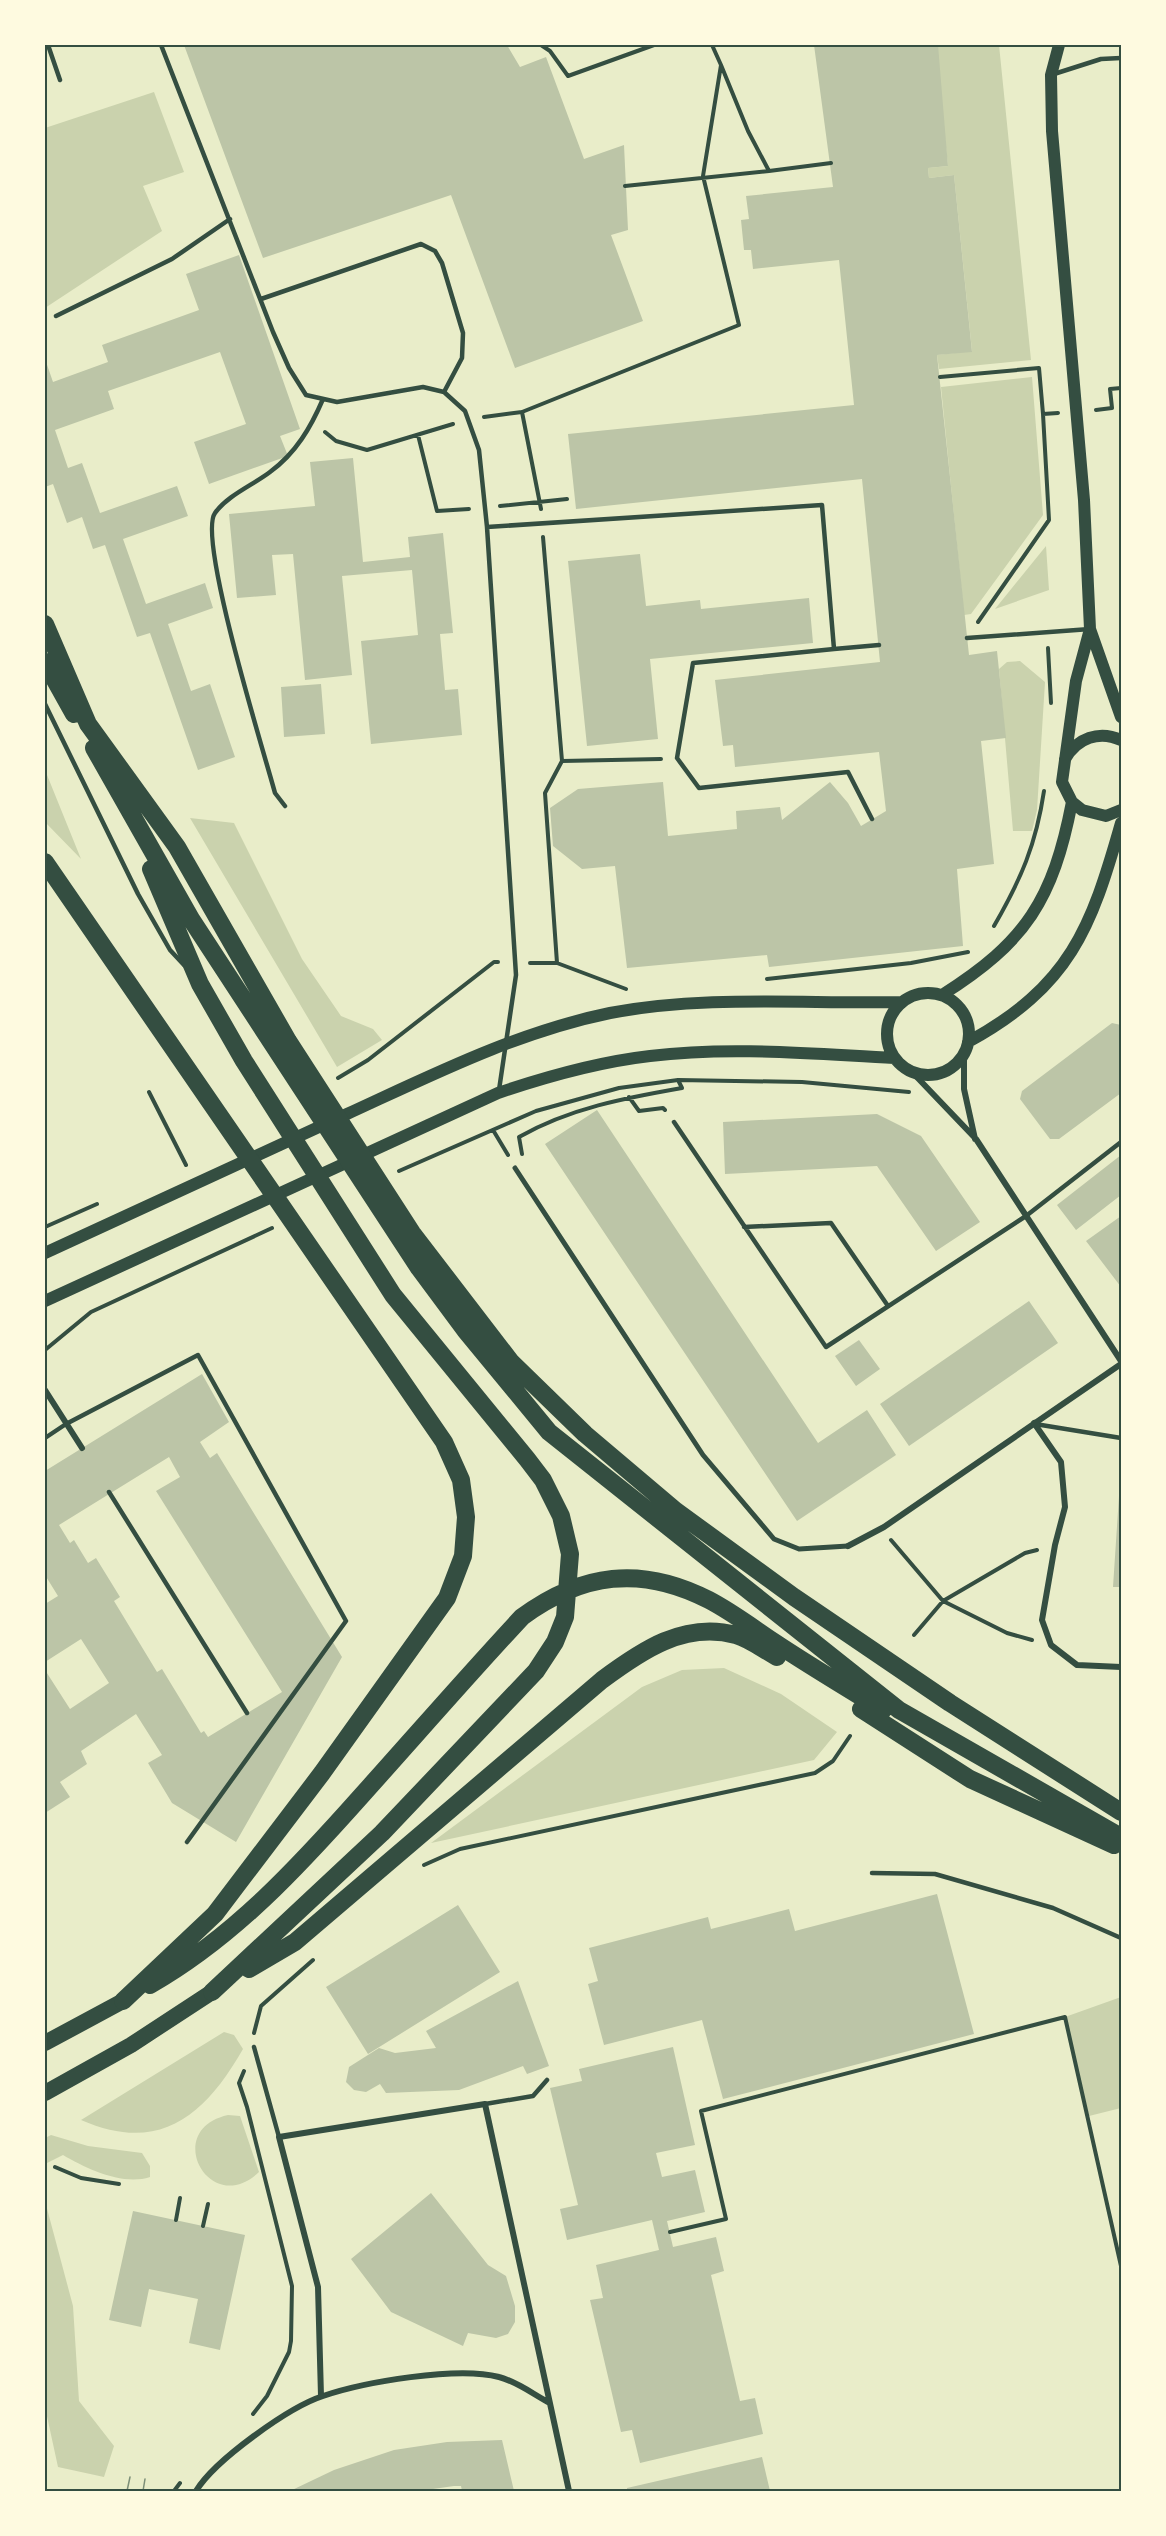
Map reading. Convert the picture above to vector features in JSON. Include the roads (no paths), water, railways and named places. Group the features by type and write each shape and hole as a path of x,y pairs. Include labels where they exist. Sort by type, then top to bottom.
{"highway":[{"path":"45,624 200,984 244,1061 393,1295 543,1480 561,1516 570,1554 565,1617 555,1642 537,1671 382,1833 212,1992"},
{"path":"45,662 191,919 419,1268 465,1330 549,1432 899,1710 1121,1837"},
{"path":"88,724 177,847 288,1041 412,1233 472,1315 543,1396 676,1511 794,1597 950,1703 1121,1812"},
{"path":"45,862 444,1442 461,1480 466,1516 463,1556 447,1598 322,1773 215,1914 123,2001"},
{"path":"45,2043 191,1962 245,1919 319,1844 522,1617 549,1597 585,1583 625,1577 666,1582 710,1600 967,1762 1121,1818"},
{"path":"45,2093 131,2045 212,1992 295,1942 602,1680 640,1652 681,1635 709,1631 738,1635 786,1662 970,1779 1121,1848"}],"main road":[{"path":"1059,45 1051,75 1052,131 1084,500 1090,629 1121,717"},
{"path":"1090,629 1076,681 1062,783 1072,802 1094,814 1106,816 1121,810"},
{"path":"1065,760 1070,751 1090,737 1102,735 1121,740"},
{"path":"942,995 992,961 1028,923 1054,874 1063,849 1072,802"},
{"path":"966,1048 966,1019 952,1000 942,995 920,993 901,1002 892,1012 887,1029 888,1047 894,1058 912,1072 924,1075 948,1070 966,1048 1021,1008 1048,982 1069,957 1087,927 1095,907 1121,823"},
{"path":"45,1253 508,1042 609,1014 681,1004 901,1002"},
{"path":"45,1301 498,1092 552,1075 651,1056 757,1052 894,1058"}],"street":[{"path":"966,1048 964,1089 976,1139"},
{"path":"515,1168 704,1455 774,1539 799,1549 848,1546 884,1527 1121,1362 976,1139 912,1072"},
{"path":"45,1390 82,1448"},
{"path":"1034,1424 1061,1462 1065,1507 1055,1545 1042,1620 1051,1645 1077,1665 1121,1667"},
{"path":"321,2396 318,2287 279,2137 485,2104 569,2491"},
{"path":"196,2491 252,2436 321,2396 398,2378 452,2373 500,2377 548,2402"}],"lane":[{"path":"48,45 60,80"},
{"path":"161,45 289,368 306,395 337,402 423,387 444,392 465,411 479,450 488,527 516,975 508,1042 498,1092"},
{"path":"1051,75 1101,59 1121,58"},
{"path":"56,316 172,259 230,219"},
{"path":"261,299 421,244 435,251 442,263 464,333 462,358 444,392"},
{"path":"285,806 275,793 218,580 211,533 213,515 222,505 271,471 292,452 313,422 323,399"},
{"path":"488,527 822,505 834,649"},
{"path":"967,638 1090,629"},
{"path":"872,819 848,772 699,788 677,758 693,663 879,645"},
{"path":"45,704 138,894 170,950 200,984"},
{"path":"674,1122 826,1347 1026,1216 1121,1142"},
{"path":"744,1227 831,1223 888,1306"},
{"path":"45,1438 66,1424 198,1355 346,1621 187,1842"},
{"path":"1034,1424 1121,1438"},
{"path":"109,1492 247,1713"},
{"path":"872,1873 935,1874 1053,1908 1121,1938"},
{"path":"254,2047 279,2137"},
{"path":"485,2104 533,2096 547,2080"}],"tram line":[{"path":"127,2491 130,2477"},
{"path":"143,2491 145,2479"}]}
